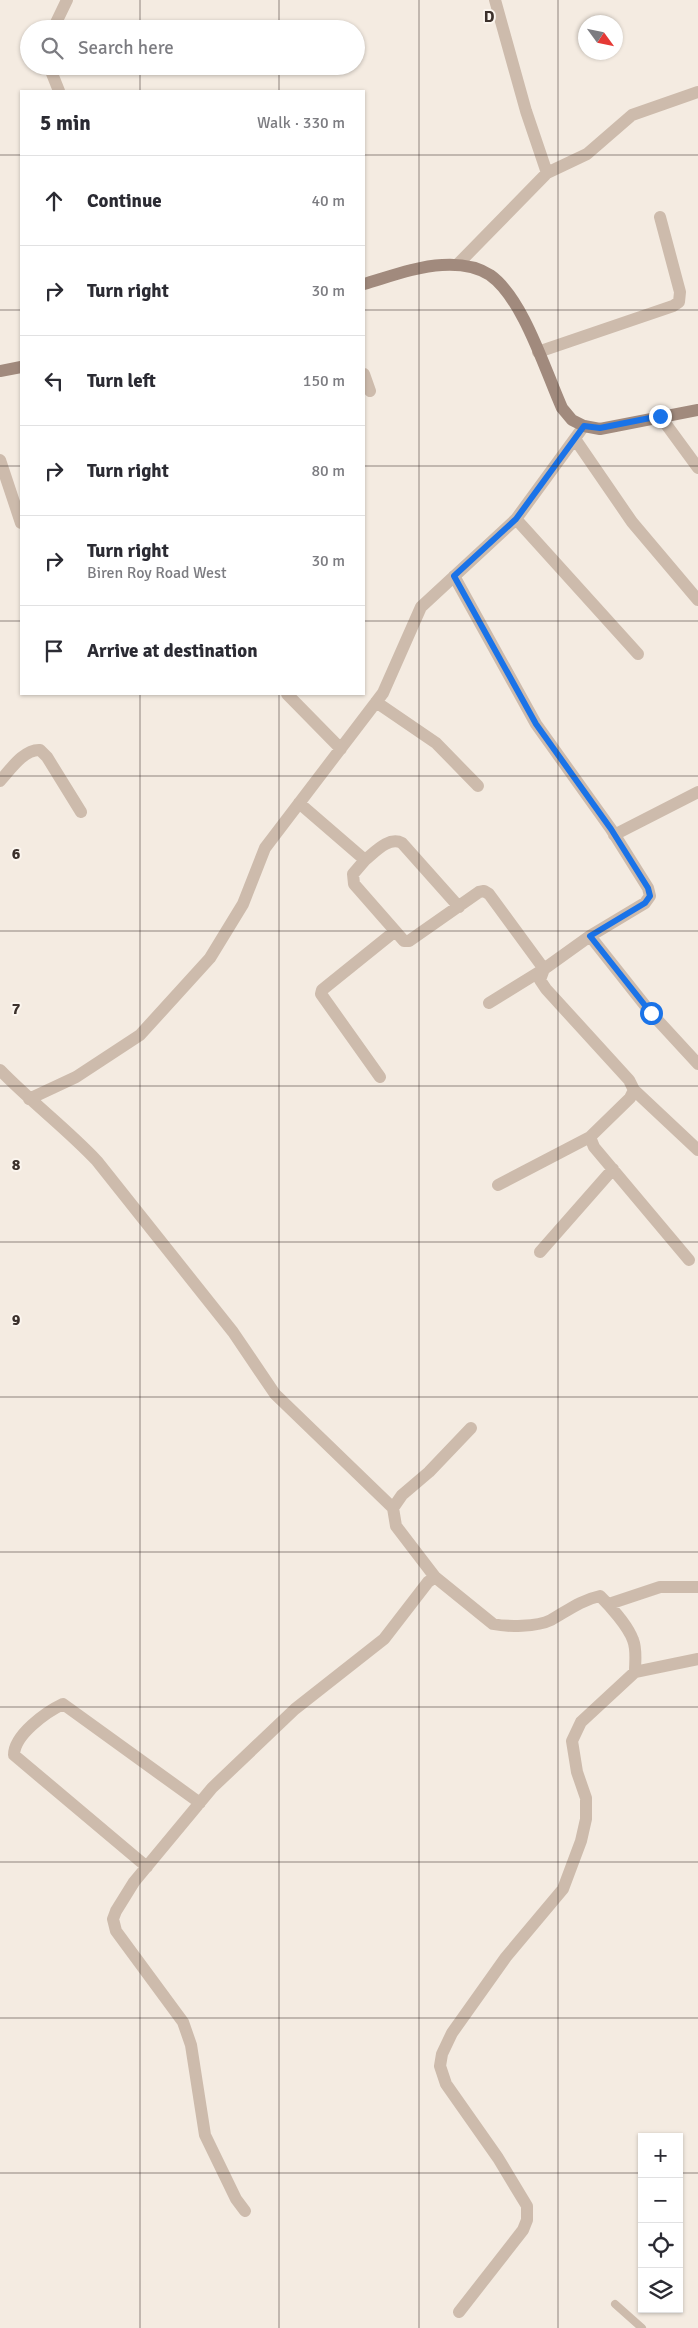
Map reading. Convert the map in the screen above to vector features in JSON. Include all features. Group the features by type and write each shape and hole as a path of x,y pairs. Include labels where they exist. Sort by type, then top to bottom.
{"main road":[{"path":"365,284 440,265 457,264 475,268 490,275 505,289 520,312 562,408 572,420 584,426 600,428 698,410"},
{"path":"0,372 20,367"}],"street":[{"path":"57,20 67,0"},
{"path":"495,0 526,112 547,173"},
{"path":"54,75 60,90"},
{"path":"457,264 547,173 587,154 632,116 698,92"},
{"path":"538,352 673,306 679,302 680,292 660,217"},
{"path":"365,377 370,390"},
{"path":"660,416 698,468"},
{"path":"29,1099 76,1077 140,1035 210,958 243,904 266,848 376,702 391,678 421,607 516,519 584,426"},
{"path":"575,440 632,522 698,600"},
{"path":"0,460 20,520"},
{"path":"516,519 638,654"},
{"path":"454,576 536,724 614,835 648,888 650,896 645,903 590,936 544,969 489,1003"},
{"path":"288,695 341,749"},
{"path":"376,702 436,743 478,786"},
{"path":"0,781 24,756 34,750 40,750 47,757 81,812"},
{"path":"614,835 698,792"},
{"path":"299,803 365,860"},
{"path":"459,908 402,843 397,840 391,841 365,860 353,874 354,884 394,932 404,941 409,941 459,908 479,892 484,891 489,894 544,969"},
{"path":"380,1077 321,994 322,990 394,932"},
{"path":"590,936 651,1013 698,1064"},
{"path":"544,969 540,980 546,989 629,1080 634,1090 698,1150"},
{"path":"0,1070 29,1099 80,1142 97,1161 233,1332 275,1394 393,1508 396,1526 435,1577 492,1624 504,1626 548,1621 587,1598 600,1596 609,1604 633,1639 636,1652 635,1672"},
{"path":"498,1185 590,1137 630,1098 634,1090"},
{"path":"590,1137 594,1147 689,1260"},
{"path":"540,1252 613,1169"},
{"path":"393,1508 402,1496 429,1472 471,1428"},
{"path":"245,2211 236,2199 205,2135 191,2045 183,2022 149,1978 114,1926 116,1911 147,1867 212,1788 295,1709 384,1639 428,1582 435,1577"},
{"path":"609,1604 660,1587 698,1588"},
{"path":"459,2312 519,2237 527,2220 527,2206 498,2158 446,2084 440,2066 442,2054 452,2033 506,1957 563,1889 581,1842 586,1818 586,1798 578,1772 572,1741 581,1722 635,1672 698,1658"},
{"path":"147,1867 14,1755 14,1748 20,1737 50,1710 63,1704 200,1803"}],"lane":[{"path":"615,2304 642,2328"}],"route":[{"path":"651,1013 590,936 645,903 650,896 648,888 611,829 536,724 454,576 516,519 584,426 600,428 623,425 660,416"}]}
